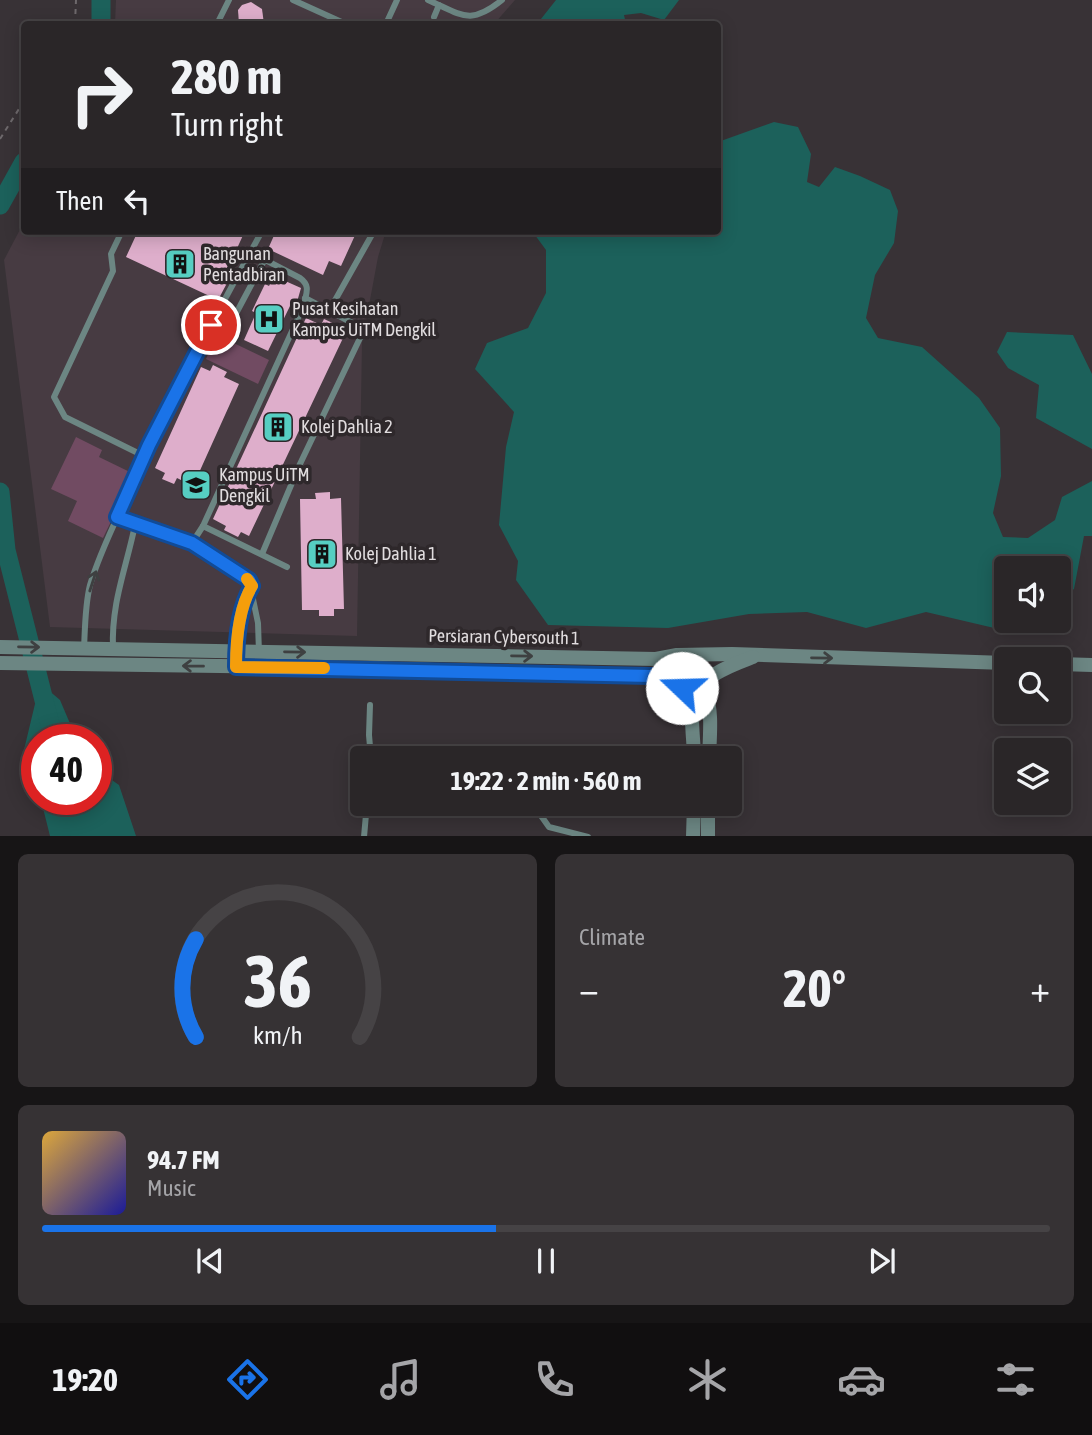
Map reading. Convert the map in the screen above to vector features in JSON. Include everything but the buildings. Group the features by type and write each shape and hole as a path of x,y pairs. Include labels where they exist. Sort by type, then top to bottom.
{"street":[{"name":"Persiaran Cybersouth 1","path":"2,647 656,659 677,655 754,656 994,663"},
{"path":"694,746 693,701 718,671 754,656"},
{"path":"656,659 678,664 692,673 704,686 711,705 709,746"},
{"name":"Persiaran Cybersouth 1","path":"1,663 652,676 674,681 693,701"},
{"path":"1071,664 1092,665"},
{"path":"693,836 694,816"},
{"path":"708,816 708,836"}],"lane":[{"path":"293,0 339,21"},
{"path":"387,21 397,0"},
{"path":"428,0 464,16 477,16 502,0"},
{"path":"218,3 227,4 218,21"},
{"path":"434,18 439,5"},
{"path":"462,21 464,16"},
{"path":"120,235 111,254 113,271 54,397 65,417 144,456"},
{"path":"85,665 90,586 117,517 144,456 260,235"},
{"path":"329,311 372,235"},
{"path":"192,543 203,526 304,305 308,288 306,282 250,252"},
{"path":"211,325 227,326 232,323 265,259"},
{"path":"262,554 300,464 361,336 360,327 305,298"},
{"path":"117,517 192,543 242,573 252,586 258,623 258,667"},
{"path":"114,665 112,623 117,590 129,555 135,524"},
{"path":"203,526 288,567"},
{"path":"236,667 243,609 252,586"},
{"path":"370,705 370,746"},
{"path":"364,836 366,816"},
{"path":"541,816 549,827 588,836"}],"path":[{"path":"75,21 76,0"},
{"path":"0,139 21,106"}],"shaded area":[{"path":"116,0 515,0 497,21 115,21"},
{"path":"556,0 679,0 664,20 641,13 624,15 625,21 539,21"},
{"path":"774,122 798,127 811,154 807,182 819,187 835,167 890,190 898,211 894,243 875,275 866,318 878,338 922,347 979,398 1000,428 1001,476 993,513 1003,537 1028,538 1055,520 1062,497 1092,481 1092,536 1084,536 1074,589 1071,591 1071,556 994,556 994,628 926,612 866,628 807,612 749,614 668,628 548,625 516,580 518,561 499,525 506,447 514,412 475,369 487,343 528,328 546,293 546,250 535,235 721,235 721,141"},
{"name":"Kampus UiTM Dengkil","path":"21,228 21,235 385,235 362,343 357,636 50,627 4,260"},
{"path":"1007,332 1073,335 1092,374 1092,449 1036,418 1039,385 1008,368 997,352"},
{"path":"217,335 269,360 258,384 206,359"},
{"path":"76,437 102,450 99,457 134,474 103,538 68,521 77,501 51,489"},
{"path":"40,683 60,700 70,724 30,724"},
{"path":"112,780 119,785 136,836 50,836 45,815 112,815"}],"waterway":[{"path":"101,0 101,21"},
{"path":"0,205 21,167"},
{"path":"0,492 6,550 50,724"}],"slow traffic":[{"path":"247,579 252,586 243,609 236,667 324,668"}],"place":[{"name":"Bangunan Pentadbiran","path":"180,264"},
{"name":"Pusat Kesihatan Kampus UiTM Dengkil","path":"269,319"},
{"name":"Kolej Dahlia 2","path":"278,427"},
{"name":"Kampus UiTM Dengkil","path":"196,485"},
{"name":"Kolej Dahlia 1","path":"322,554"}],"route":[{"path":"211,325 149,445 117,517 192,543 249,580 252,586 243,609 236,667 652,676 674,681 682,688"}]}
